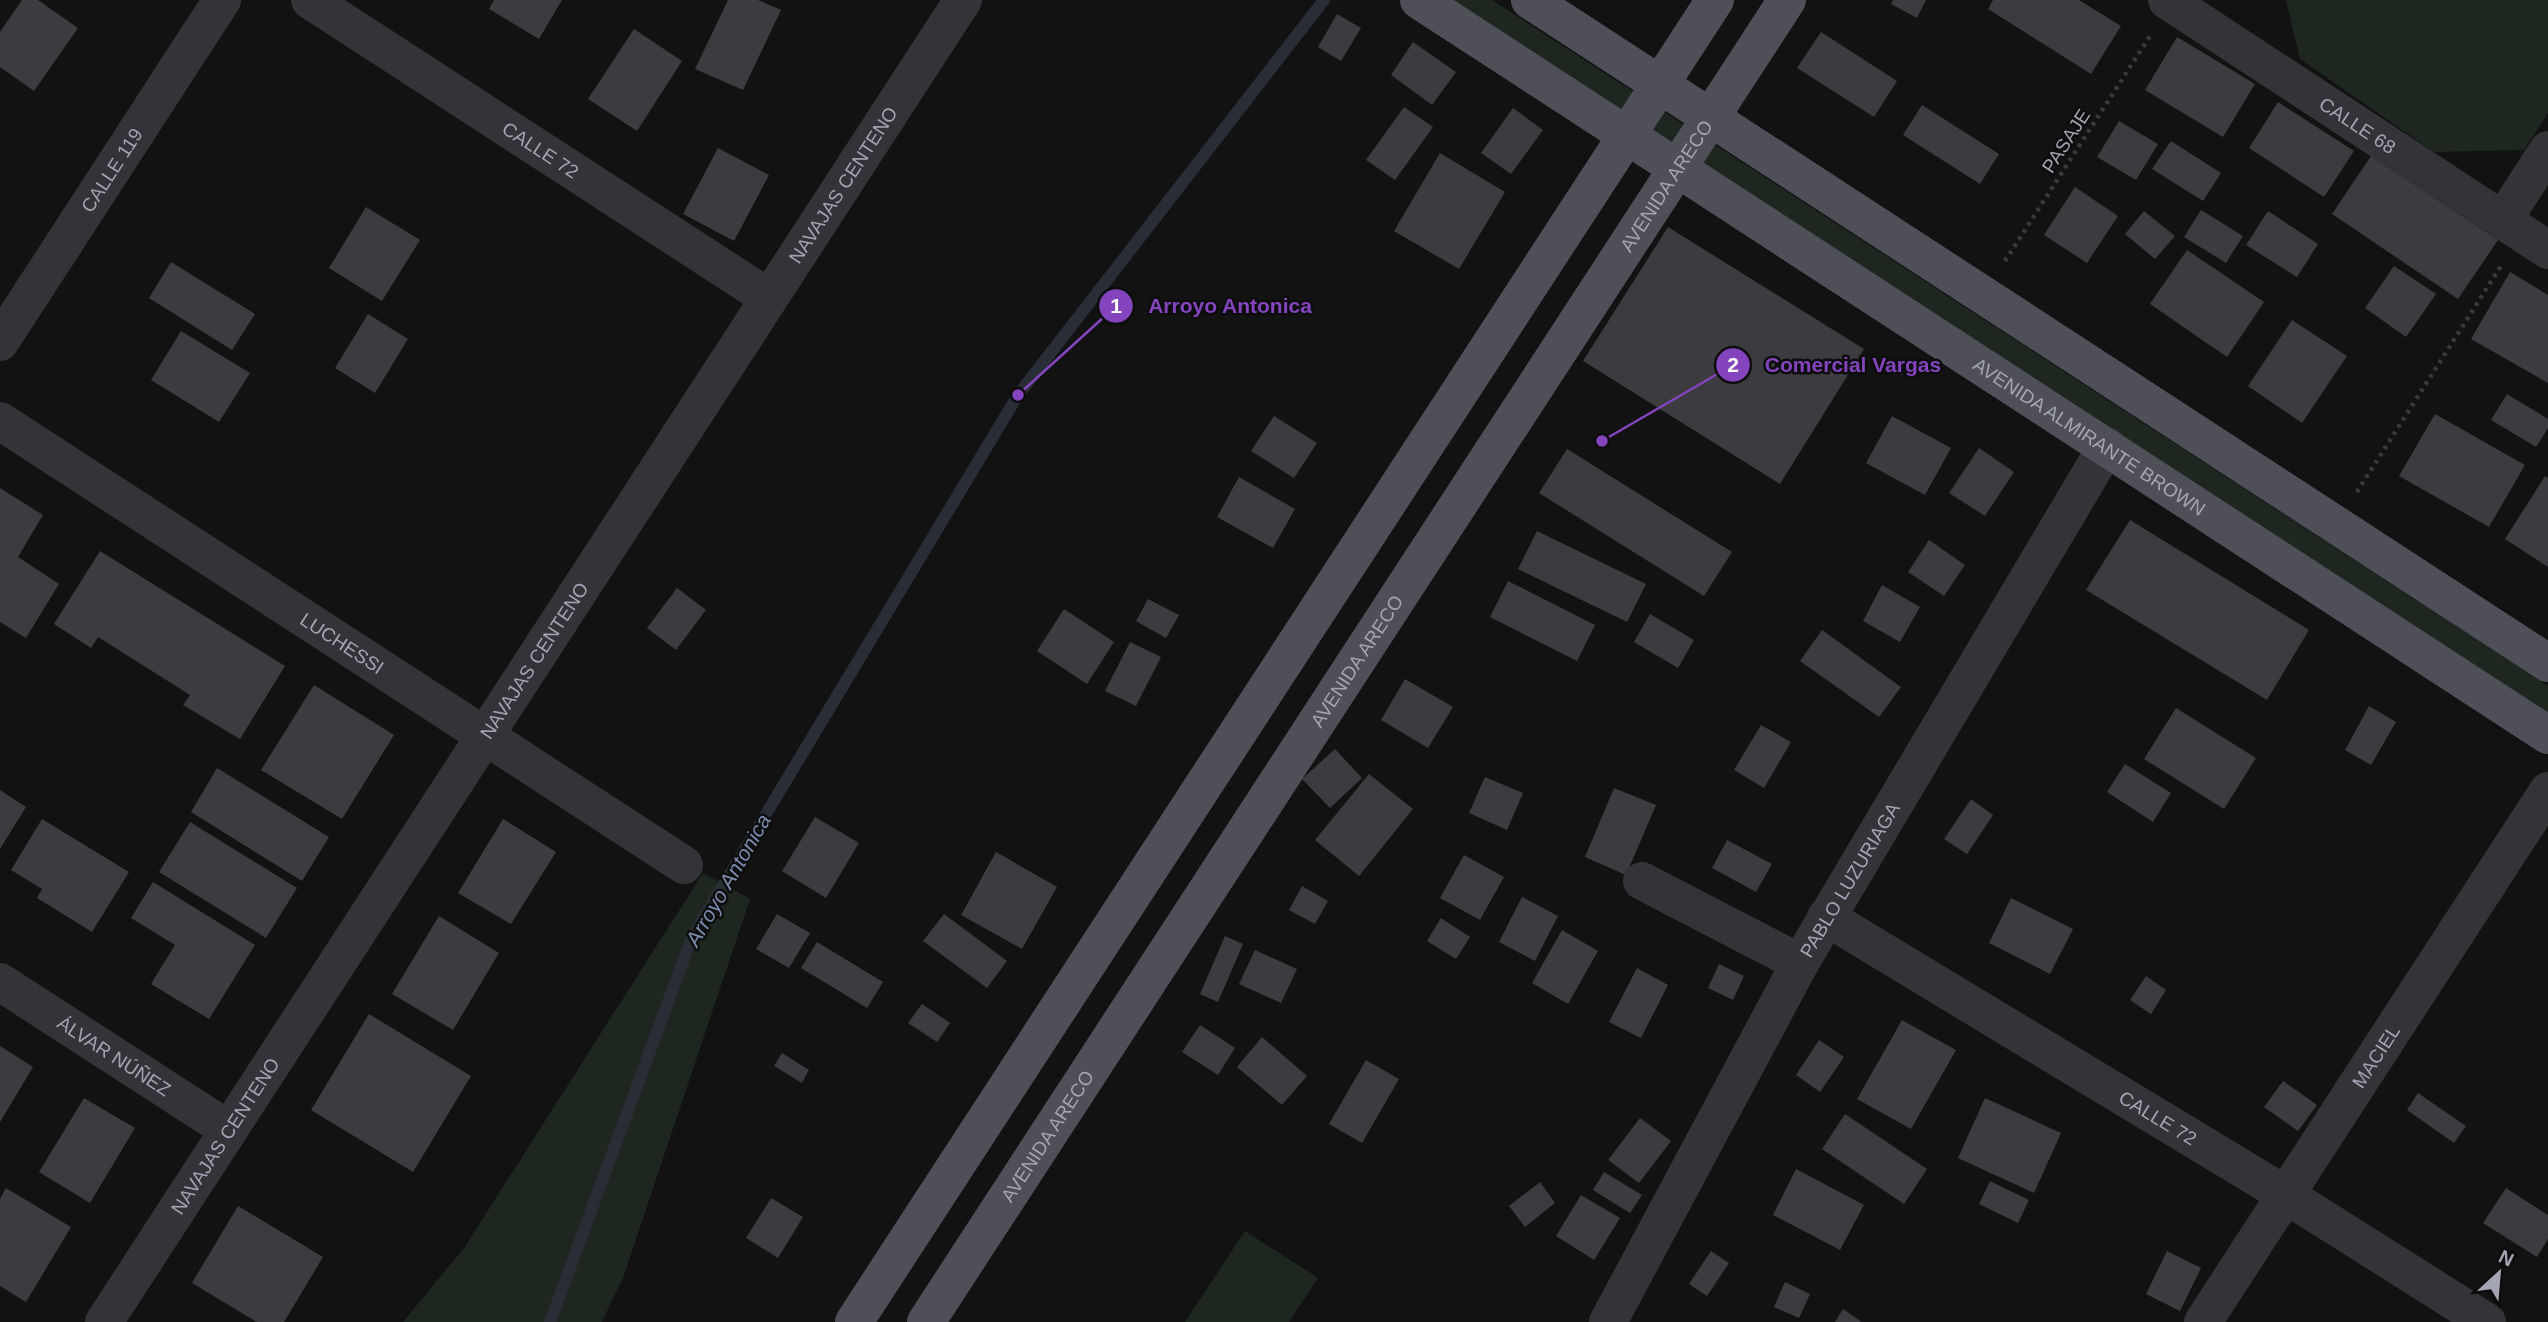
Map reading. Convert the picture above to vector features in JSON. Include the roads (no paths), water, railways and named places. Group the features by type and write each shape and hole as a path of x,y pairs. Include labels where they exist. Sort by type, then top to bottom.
{"main road":[{"name":"AVENIDA ALMIRANTE BROWN","path":"1419,0 2548,735"},
{"path":"1530,0 2548,663"},
{"path":"855,1322 1715,0"},
{"name":"AVENIDA ARECO","path":"926,1322 1787,0"}],"street":[{"name":"CALLE 119","path":"0,342 222,0"},
{"name":"CALLE 72","path":"310,0 769,298"},
{"name":"NAVAJAS CENTENO","path":"104,1322 963,0"},
{"name":"CALLE 68","path":"2187,6 2524,234"},
{"path":"2524,234 2548,150"},
{"name":"LUCHESSI","path":"0,421 684,865"},
{"name":"PABLO LUZURIAGA","path":"1608,1322 1826,917 2107,446"},
{"name":"MACIEL","path":"2203,1322 2548,791"},
{"path":"1642,881 1800,963"},
{"name":"CALLE 72","path":"1826,917 2286,1195 2487,1322"},
{"name":"ÁLVAR NÚÑEZ","path":"0,982 229,1130"}],"waterway":[{"name":"Arroyo Antonica","path":"550,1322 692,937 1018,395 1324,0"}],"place":[{"name":"Arroyo Antonica","path":"1018,395"},
{"name":"Comercial Vargas","path":"1602,441"}]}
